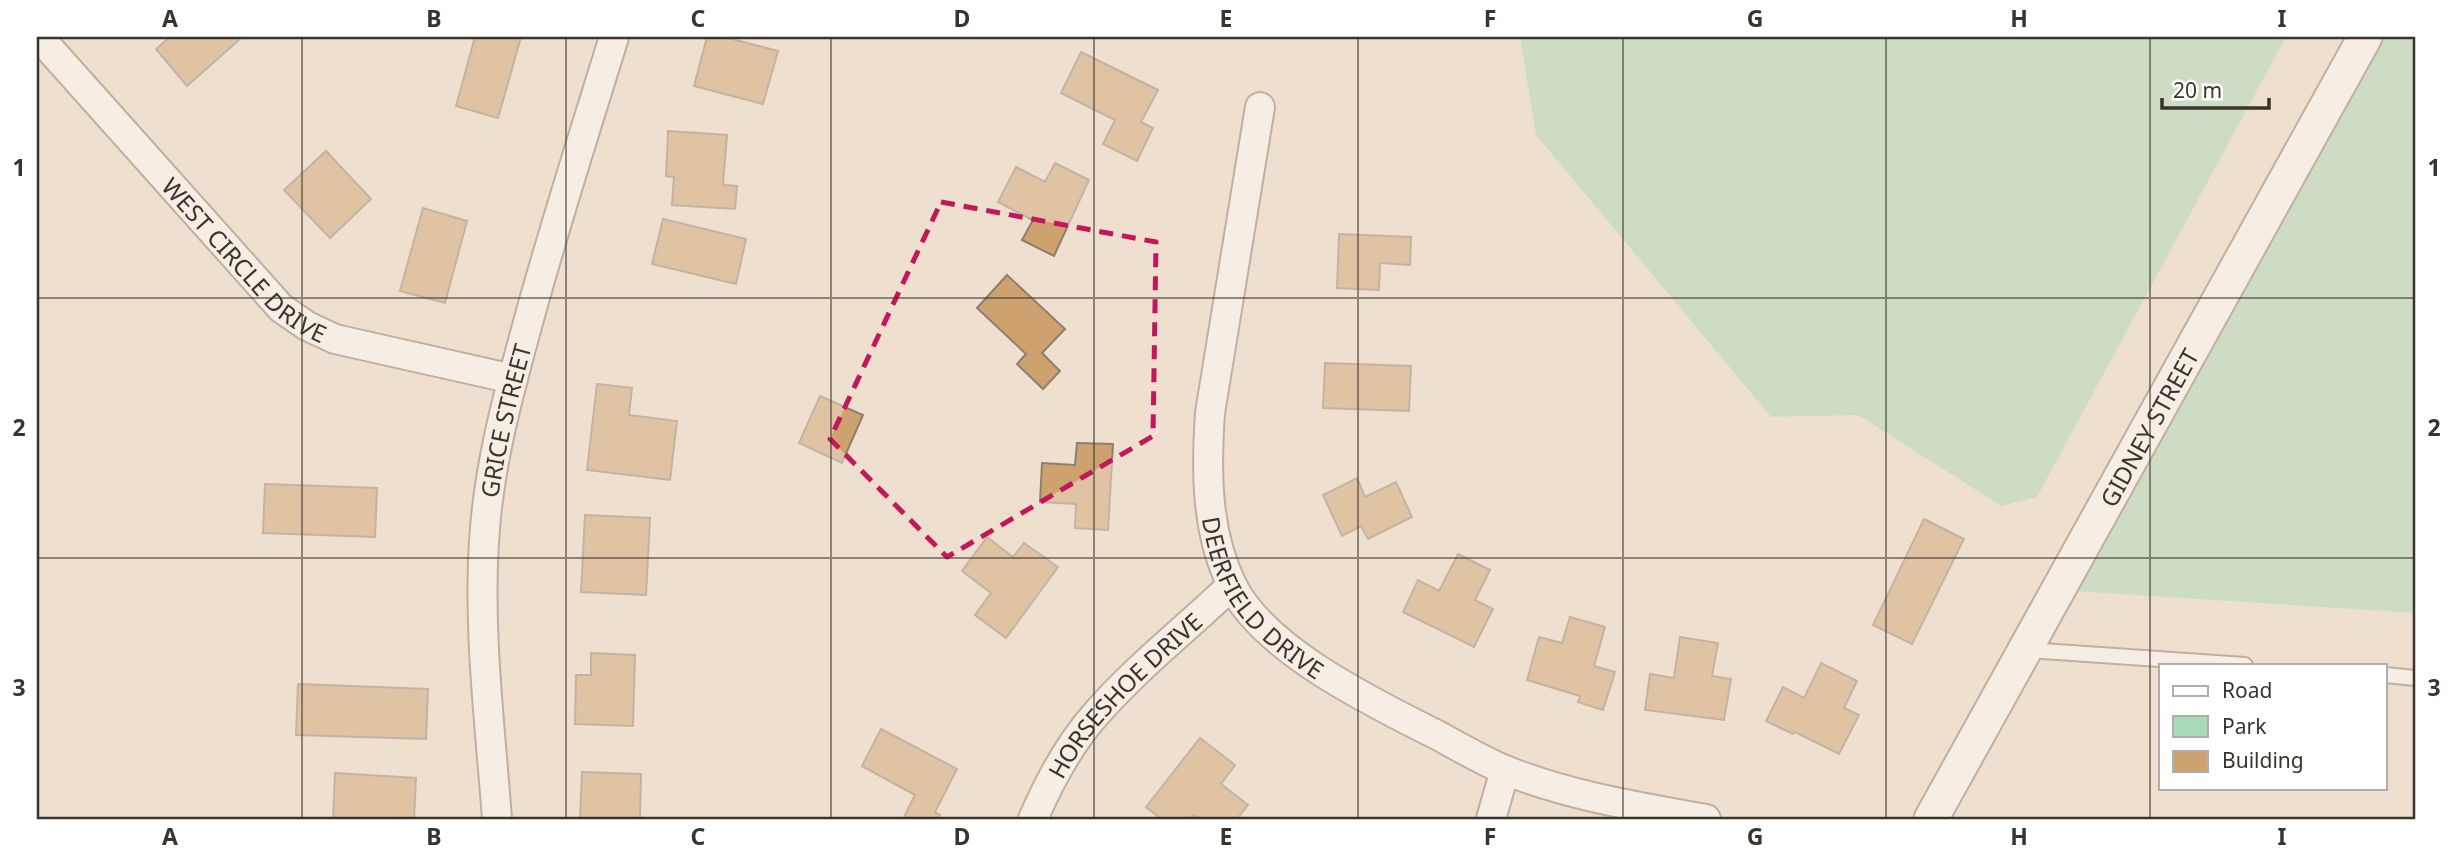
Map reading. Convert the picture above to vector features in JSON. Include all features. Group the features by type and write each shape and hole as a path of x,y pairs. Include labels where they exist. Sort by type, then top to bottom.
{"street":[{"name":"WEST CIRCLE DRIVE","path":"39,37 281,308 307,326 335,340 513,379"},
{"name":"GRICE STREET","path":"497,819 483,629 483,575 490,486 513,379 538,282 614,37"},
{"name":"GIDNEY STREET","path":"1931,819 2365,37"},
{"name":"DEERFIELD DRIVE","path":"1260,107 1210,414 1210,508 1216,540 1232,585 1257,620 1305,661 1397,715 1505,770 1621,803 1706,819"},
{"name":"HORSESHOE DRIVE","path":"1033,819 1044,792 1074,741 1096,713 1232,585"},
{"path":"1491,819 1505,770"}],"lane":[{"path":"2025,650 2230,664"},
{"path":"2386,675 2416,678"}],"highlighted area":[{"path":"941,202 1156,242 1153,436 947,557 830,439"}],"green space":[{"path":"1520,37 2286,37 2037,497 2001,506 1858,415 1771,417 1536,135"},
{"path":"2363,37 2416,37 2416,613 2058,590"}],"building":[{"path":"170,37 240,39 187,86 156,49"},
{"path":"475,37 521,37 498,118 456,106"},
{"path":"707,37 724,37 778,51 763,104 694,86"},
{"path":"1081,52 1158,90 1141,122 1153,128 1137,161 1103,144 1115,120 1061,93"},
{"path":"668,131 727,135 723,185 737,186 735,209 672,205 674,177 666,176"},
{"path":"326,151 371,199 330,238 284,190"},
{"path":"1055,163 1089,180 1054,256 1022,240 1033,220 998,202 1016,167 1045,182"},
{"path":"423,208 467,221 445,303 400,291"},
{"path":"663,219 746,239 736,284 652,264"},
{"path":"1339,234 1411,237 1410,265 1380,263 1379,290 1337,288"},
{"path":"1007,275 1065,329 1042,353 1060,371 1043,389 1017,364 1026,354 977,308"},
{"path":"1325,363 1411,366 1409,411 1323,408"},
{"path":"597,384 632,388 629,415 677,421 670,480 587,470"},
{"path":"820,396 863,415 842,463 799,443"},
{"path":"1077,443 1113,444 1108,530 1075,528 1076,504 1040,502 1042,463 1075,465"},
{"path":"1357,478 1365,497 1396,482 1412,517 1368,539 1361,526 1342,536 1323,495"},
{"path":"265,484 377,488 375,537 263,533"},
{"path":"585,515 650,518 646,595 581,592"},
{"path":"1924,519 1964,539 1912,644 1873,625"},
{"path":"987,537 1013,557 1024,543 1058,567 1006,638 975,615 991,593 962,571"},
{"path":"1458,554 1490,570 1475,600 1493,609 1474,647 1403,612 1418,580 1439,591"},
{"path":"1570,617 1605,627 1594,666 1615,672 1603,710 1578,702 1580,696 1527,680 1539,637 1562,643"},
{"path":"1680,637 1718,643 1712,676 1731,679 1724,720 1645,710 1650,674 1674,678"},
{"path":"591,653 635,655 633,726 575,724 576,675 591,675"},
{"path":"1821,663 1857,681 1844,708 1859,715 1839,754 1766,721 1783,687 1804,698"},
{"path":"298,684 428,689 426,739 296,735"},
{"path":"881,729 957,769 935,812 940,815 938,819 904,817 915,795 862,766"},
{"path":"1200,738 1235,765 1221,784 1248,805 1237,819 1199,819 1194,815 1190,819 1161,819 1146,807"},
{"path":"582,772 641,774 640,819 580,819"},
{"path":"335,773 416,778 414,819 333,819"}]}
